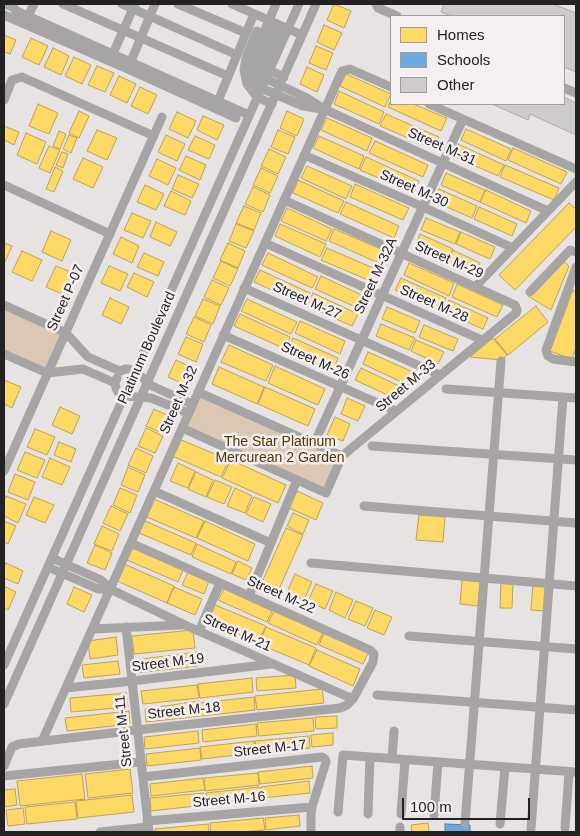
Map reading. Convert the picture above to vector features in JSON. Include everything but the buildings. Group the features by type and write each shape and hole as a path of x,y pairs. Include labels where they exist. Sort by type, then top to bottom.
{"street":[{"path":"6,4 14,8 10,14"},
{"path":"28,16 34,4"},
{"path":"63,4 228,76"},
{"path":"122,4 134,6 150,16 237,55"},
{"path":"129,65 155,4"},
{"path":"178,4 246,33"},
{"path":"232,4 302,35"},
{"path":"276,4 272,21 252,60 252,71 254,81 265,79 280,86"},
{"name":"Platinum Boulevard","path":"4,666 265,79 272,21 299,4"},
{"name":"Platinum Boulevard","path":"4,704 316,4"},
{"path":"376,4 378,8 395,15"},
{"path":"112,57 134,6"},
{"path":"4,7 10,14 112,57"},
{"path":"10,14 28,16 129,65 221,105 248,119"},
{"path":"221,105 228,76 246,33 272,21"},
{"path":"272,21 248,52 244,70 247,84 257,97 272,104"},
{"name":"Street M-32","path":"42,741 342,71 350,69 390,87"},
{"path":"4,100 12,80 22,77 154,136"},
{"path":"265,79 280,86"},
{"name":"Street M-31","path":"280,86 307,98 324,109 548,211"},
{"path":"431,105 576,170"},
{"name":"Street P-07","path":"4,471 162,117"},
{"name":"Street M-32A","path":"314,444 463,119"},
{"name":"Street M-30","path":"304,155 513,248"},
{"path":"475,287 576,182"},
{"path":"4,185 110,234"},
{"name":"Street M-29","path":"284,200 515,305 518,310"},
{"name":"Street M-28","path":"265,243 482,340"},
{"path":"530,292 570,250 576,252"},
{"path":"576,267 546,350 548,356 553,359 576,362"},
{"name":"Street M-27","path":"244,288 440,375"},
{"path":"4,305 66,333 88,357 120,371 128,369 135,371 156,388 192,404"},
{"name":"Street M-33","path":"298,480 326,493 342,456 518,310"},
{"name":"Street M-26","path":"223,335 396,412"},
{"path":"4,354 47,373 83,369 115,383"},
{"path":"83,369 88,357"},
{"path":"465,823 501,361"},
{"path":"120,371 115,383 118,392 124,396 151,398 188,413"},
{"path":"446,389 576,398"},
{"path":"198,392 342,456"},
{"path":"531,829 563,397"},
{"path":"182,428 298,480 249,596"},
{"path":"372,446 576,460"},
{"path":"154,491 271,543"},
{"path":"364,506 576,523"},
{"name":"Street M-22","path":"131,543 370,650 374,654 373,662 353,699"},
{"name":"Street M-21","path":"50,562 98,589 110,589 199,632 353,699"},
{"path":"311,563 576,586"},
{"path":"199,632 220,583"},
{"path":"92,629 184,625"},
{"name":"Street M-11","path":"126,627 148,827"},
{"path":"409,636 576,649"},
{"name":"Street M-19","path":"66,688 132,682 273,664"},
{"path":"377,695 576,710"},
{"name":"Street M-18","path":"4,766 12,746 15,745 340,708 353,699"},
{"path":"392,759 394,732"},
{"path":"338,812 343,755 573,772 565,828"},
{"name":"Street M-17","path":"143,777 322,757 326,762 312,807 311,832"},
{"path":"368,814 370,757"},
{"path":"401,814 405,760"},
{"path":"4,776 141,762"},
{"path":"434,815 438,762"},
{"path":"500,824 505,767"},
{"name":"Street M-16","path":"100,832 312,807"}],"green space":[{"path":"4,305 66,333 47,373 4,354"},
{"name":"The Star Platinum Mercurean 2 Garden","path":"198,392 342,456 326,493 182,428"}]}
